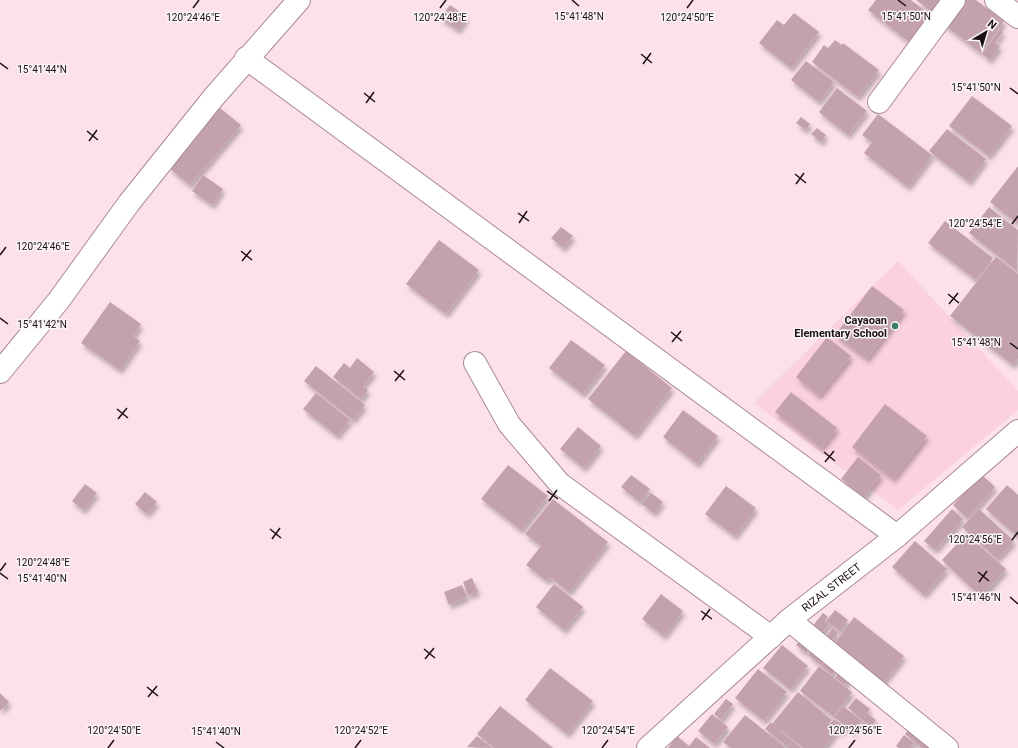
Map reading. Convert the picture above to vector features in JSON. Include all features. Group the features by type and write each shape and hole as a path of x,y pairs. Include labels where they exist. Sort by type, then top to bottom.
{"street":[{"path":"0,372 59,300 129,203 246,58 299,0"},
{"path":"879,102 954,0"},
{"path":"996,0 1018,17"},
{"path":"246,58 897,536"},
{"path":"475,363 509,424 560,484 771,637"},
{"name":"RIZAL STREET","path":"648,748 789,620 897,536 1018,431"},
{"path":"789,620 947,748"}],"shaded area":[{"name":"Cayaoan Elementary School","path":"898,261 1018,391 1018,410 898,510 754,403"}],"building":[{"path":"876,0 911,0 930,15 909,42 868,10"},
{"path":"916,0 949,0 937,16"},
{"path":"961,0 976,0 1004,21 981,53 943,24"},
{"path":"450,5 467,17 458,30 440,18"},
{"path":"794,13 819,32 791,68 759,43 777,20 784,25"},
{"path":"1000,29 1003,32 995,43 1000,46 990,60 982,54"},
{"path":"835,40 842,45 843,43 879,70 858,97 812,62 824,45 828,48"},
{"path":"806,61 834,82 819,102 791,80"},
{"path":"837,88 867,111 848,135 819,112"},
{"path":"972,96 1012,126 989,156 949,126"},
{"path":"220,108 241,125 190,185 169,168"},
{"path":"878,114 932,155 908,187 864,153 872,142 862,135"},
{"path":"801,117 810,124 806,130 796,123"},
{"path":"817,128 826,135 821,142 811,134"},
{"path":"947,129 986,159 969,182 929,151"},
{"path":"1018,166 1018,224 990,202"},
{"path":"203,175 223,189 212,205 192,191"},
{"path":"989,207 1018,230 1017,271 969,233"},
{"path":"945,221 993,258 976,280 928,243"},
{"path":"561,227 573,236 563,248 551,238"},
{"path":"439,240 479,270 446,314 406,284"},
{"path":"996,257 1018,274 1018,359 1013,365 950,316"},
{"path":"872,286 904,310 867,359 835,335"},
{"path":"110,302 141,324 133,336 140,341 120,370 81,343"},
{"path":"827,337 851,356 819,396 796,377"},
{"path":"571,340 605,365 583,394 549,368"},
{"path":"626,351 672,388 635,436 588,399"},
{"path":"357,358 374,372 363,386 368,390 361,399 333,377 344,363 350,368"},
{"path":"316,366 365,405 353,420 304,381"},
{"path":"791,392 837,428 821,448 775,412"},
{"path":"316,393 350,420 337,436 303,409"},
{"path":"885,404 927,436 893,479 852,447"},
{"path":"683,410 718,436 697,464 663,437"},
{"path":"578,427 601,446 584,468 560,449"},
{"path":"858,457 881,475 864,497 841,479"},
{"path":"508,465 548,496 521,530 481,499"},
{"path":"981,474 995,487 967,518 953,505"},
{"path":"631,475 650,489 640,502 621,487"},
{"path":"85,484 97,493 83,510 72,501"},
{"path":"1007,485 1018,495 1018,537 986,509"},
{"path":"726,486 756,508 735,536 705,514"},
{"path":"145,492 157,502 147,514 135,504"},
{"path":"651,493 663,502 654,513 642,504"},
{"path":"553,499 608,542 569,592 550,577 547,581 526,565 541,546 525,534"},
{"path":"952,509 963,519 935,550 924,541"},
{"path":"979,509 1014,541 997,559 962,527"},
{"path":"966,534 1006,569 981,597 942,560"},
{"path":"915,541 947,569 924,595 892,567"},
{"path":"472,578 478,592 468,595 463,582"},
{"path":"554,584 583,607 564,630 536,607"},
{"path":"462,585 467,597 449,605 444,592"},
{"path":"661,594 683,611 664,636 642,619"},
{"path":"835,610 848,620 840,631 826,621"},
{"path":"823,613 828,617 825,621 829,624 820,636 811,628"},
{"path":"854,617 904,656 881,685 832,647"},
{"path":"833,628 838,633 830,643 824,639"},
{"path":"800,640 810,648 806,653 796,645"},
{"path":"782,645 808,666 790,689 763,668"},
{"path":"812,649 825,660 821,665 808,655"},
{"path":"825,661 836,669 832,675 821,666"},
{"path":"819,666 852,692 833,716 800,691"},
{"path":"550,668 593,701 567,734 525,700"},
{"path":"758,669 787,692 764,721 735,698"},
{"path":"840,672 849,679 845,685 835,678"},
{"path":"798,692 832,720 828,724 837,731 824,748 803,748 781,730 776,738 765,729 771,722 772,724"},
{"path":"0,693 9,702 0,711"},
{"path":"856,698 870,709 867,713 876,720 871,727 848,708"},
{"path":"726,699 733,704 721,720 714,714"},
{"path":"500,706 553,748 494,748 477,734"},
{"path":"843,706 862,721 854,732 834,717"},
{"path":"712,714 728,727 714,744 698,731"},
{"path":"745,715 785,747 731,748 723,742"},
{"path":"834,719 845,727 840,732 830,724"},
{"path":"913,724 937,748 922,748 905,734"},
{"path":"781,731 793,741 788,747 776,738"},
{"path":"904,735 914,743 910,748 899,748 896,746"},
{"path":"477,736 492,748 467,747"},
{"path":"677,736 689,746 696,737 710,748 668,748"},
{"path":"793,741 801,748 788,748"}],"place":[{"name":"Cayaoan Elementary School","path":"895,326"}]}
